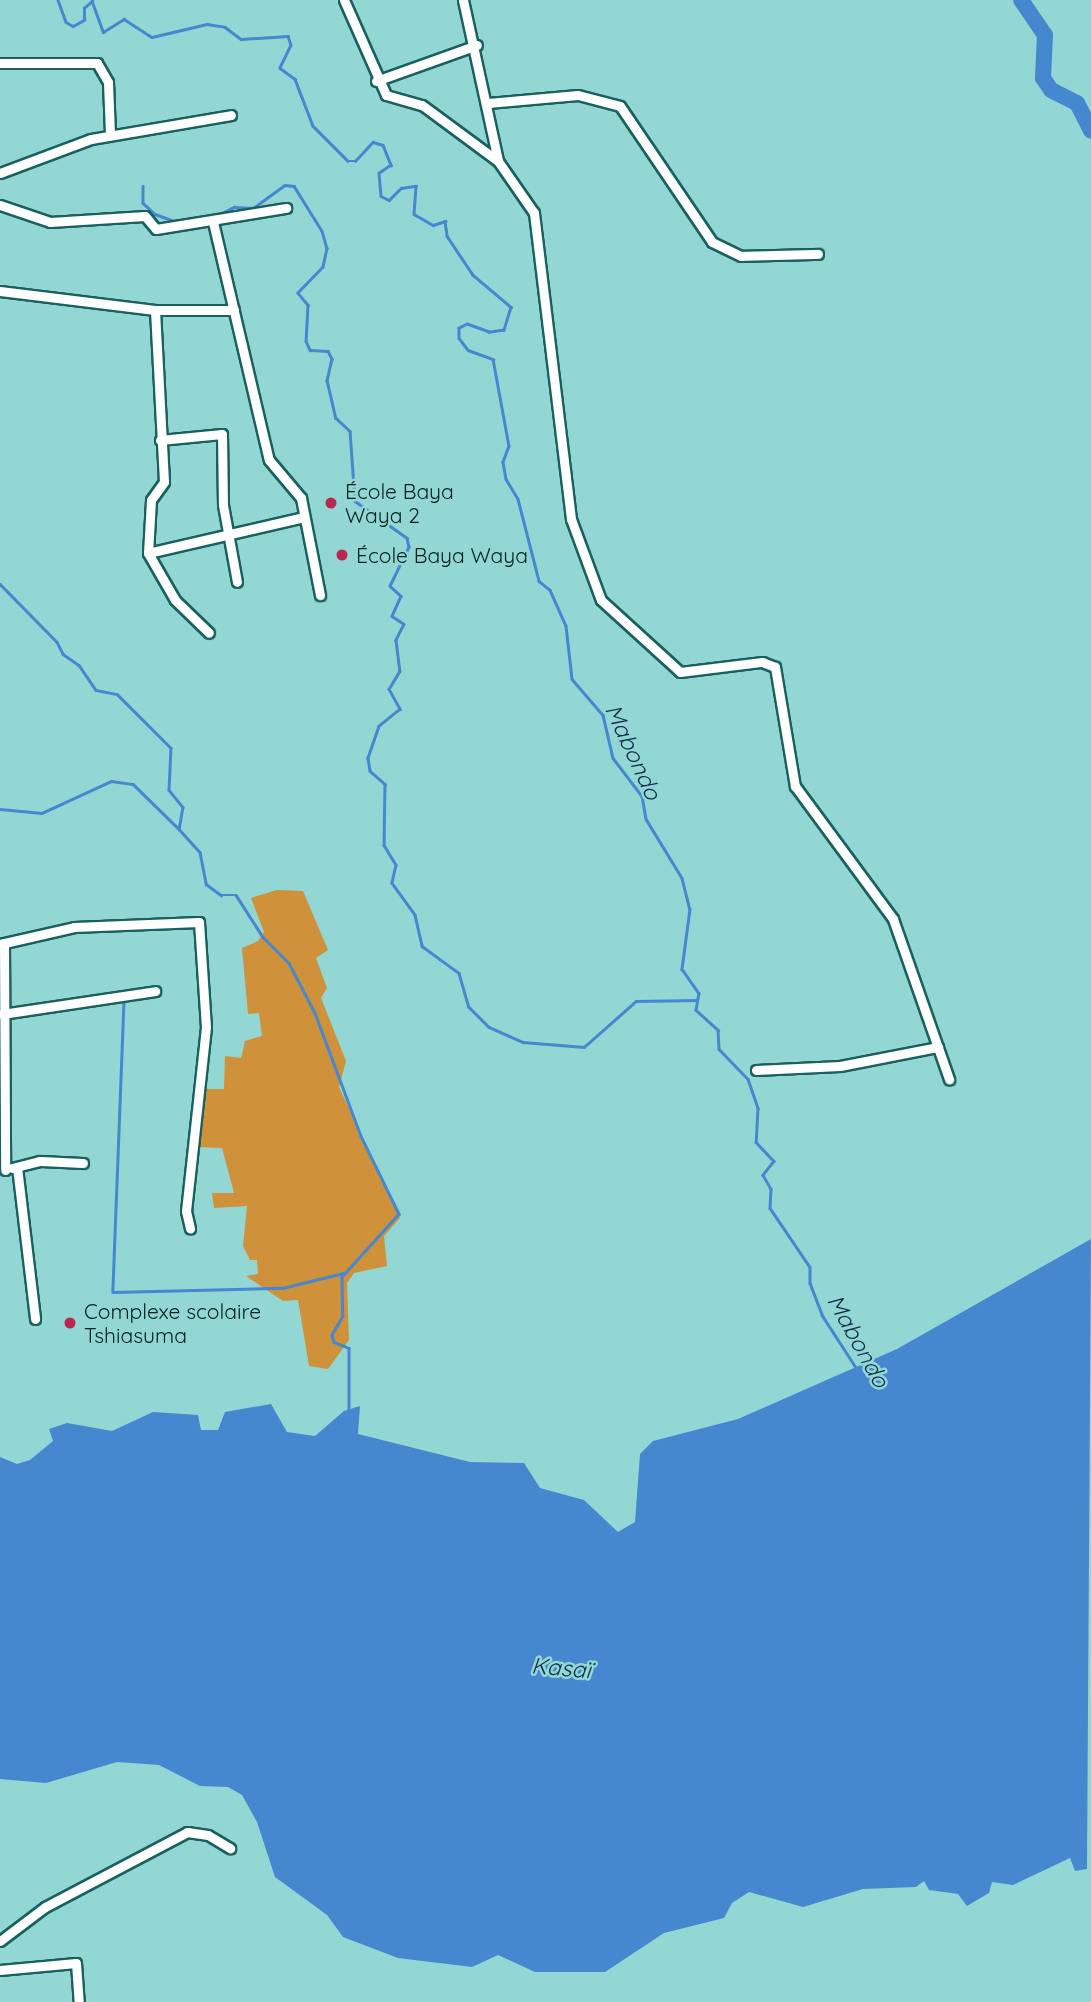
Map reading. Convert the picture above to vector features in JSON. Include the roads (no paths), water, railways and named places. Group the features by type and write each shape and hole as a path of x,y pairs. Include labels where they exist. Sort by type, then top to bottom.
{"street":[{"path":"344,0 376,81 386,95 422,105 498,161 534,213 571,519 601,600 680,672 762,662 775,667 795,786 893,919 949,1079"},
{"path":"463,0 477,45 498,161"},
{"path":"376,81 477,45"},
{"path":"0,63 97,63 108,82 110,135"},
{"path":"488,103 578,95 620,106 712,242 741,256 818,254"},
{"path":"0,173 110,135 231,115"},
{"path":"0,205 51,222 145,216 156,229 213,222 286,208"},
{"path":"213,222 269,460 295,488 304,517 320,595"},
{"path":"0,291 155,310 234,310"},
{"path":"155,310 164,482 151,500 148,553 175,600 209,634"},
{"path":"160,440 222,434 223,505 232,537 237,582"},
{"path":"148,553 232,537 304,517"},
{"path":"83,1163 40,1161 3,1170 2,943 74,927 199,922 206,1027 186,1211 190,1229"},
{"path":"3,1014 155,991"},
{"path":"756,1070 840,1066 938,1047"},
{"path":"17,1167 35,1319"},
{"path":"0,1941 45,1907 187,1832 208,1835 230,1848"},
{"path":"0,1970 76,1963 79,2002"}],"water":[{"name":"Kasaï","path":"1091,1239 1087,1869 1075,1871 1070,1858 1013,1885 992,1882 989,1893 967,1906 958,1894 929,1890 924,1881 916,1887 863,1889 803,1907 749,1892 732,1903 724,1918 664,1933 605,1972 535,1972 498,1955 472,1967 398,1958 343,1937 327,1915 275,1877 257,1822 242,1795 228,1787 200,1786 159,1765 117,1762 46,1783 0,1779 0,1457 17,1464 30,1460 53,1441 49,1429 67,1423 112,1431 153,1412 198,1415 201,1430 218,1430 225,1412 271,1404 287,1432 315,1436 344,1411 360,1406 358,1434 470,1462 524,1463 540,1488 584,1500 618,1532 635,1522 640,1454 653,1441 738,1419 897,1349"}],"waterway":[{"name":"Mabondo","path":"58,0 66,22 73,26 84,20 84,8 92,1 103,32 124,19 152,37 207,24 225,27 241,39 288,36 291,45 280,68 295,79 313,126 348,161 355,161 373,142 383,145 391,165 379,173 381,196 389,200 401,188 416,186 414,214 433,225 445,221 447,236 473,275 511,307 504,330 489,332 467,324 459,328 459,338 468,350 493,359 509,446 503,462 506,479 518,499 539,581 550,590 566,626 572,679 603,715 613,758 642,796 646,819 682,878 690,909 682,969 699,993 696,1010 718,1030 719,1049 748,1079 758,1108 756,1142 774,1161 763,1175 771,1189 770,1208 810,1267 810,1283 822,1315 857,1369"},
{"path":"1021,0 1045,35 1043,78 1051,90 1077,103 1091,131"},
{"path":"218,215 234,207 253,208 285,185 294,186 322,231 327,248 323,267 298,293 308,305 306,341 310,350 328,351 332,359 327,380 336,418 350,431 355,501 407,538 409,547 390,586 401,596 392,616 404,624 396,640 400,671 389,689 400,709 379,726 368,758 370,771 385,784 384,845 396,865 392,883 415,915 422,946 459,973 469,1007 489,1027 523,1042 584,1047 636,1001 697,1000"},
{"path":"143,186 143,203 155,214 174,221 205,217"},
{"path":"0,584 57,642 63,654 79,665 96,690 117,694 171,748 169,790 183,807 179,829 200,852 206,884 221,895 236,895 263,937 289,963 315,1013 361,1136 399,1214 342,1277 343,1316 332,1335 334,1342 349,1348 349,1411"},
{"path":"0,809 42,813 111,781 133,784 178,828"},
{"path":"124,1001 113,1292 282,1288 344,1273"}],"place":[{"name":"École Baya Waya 2","path":"331,503"},
{"name":"École Baya Waya","path":"342,555"},
{"name":"Complexe scolaire Tshiasuma","path":"70,1323"}]}
